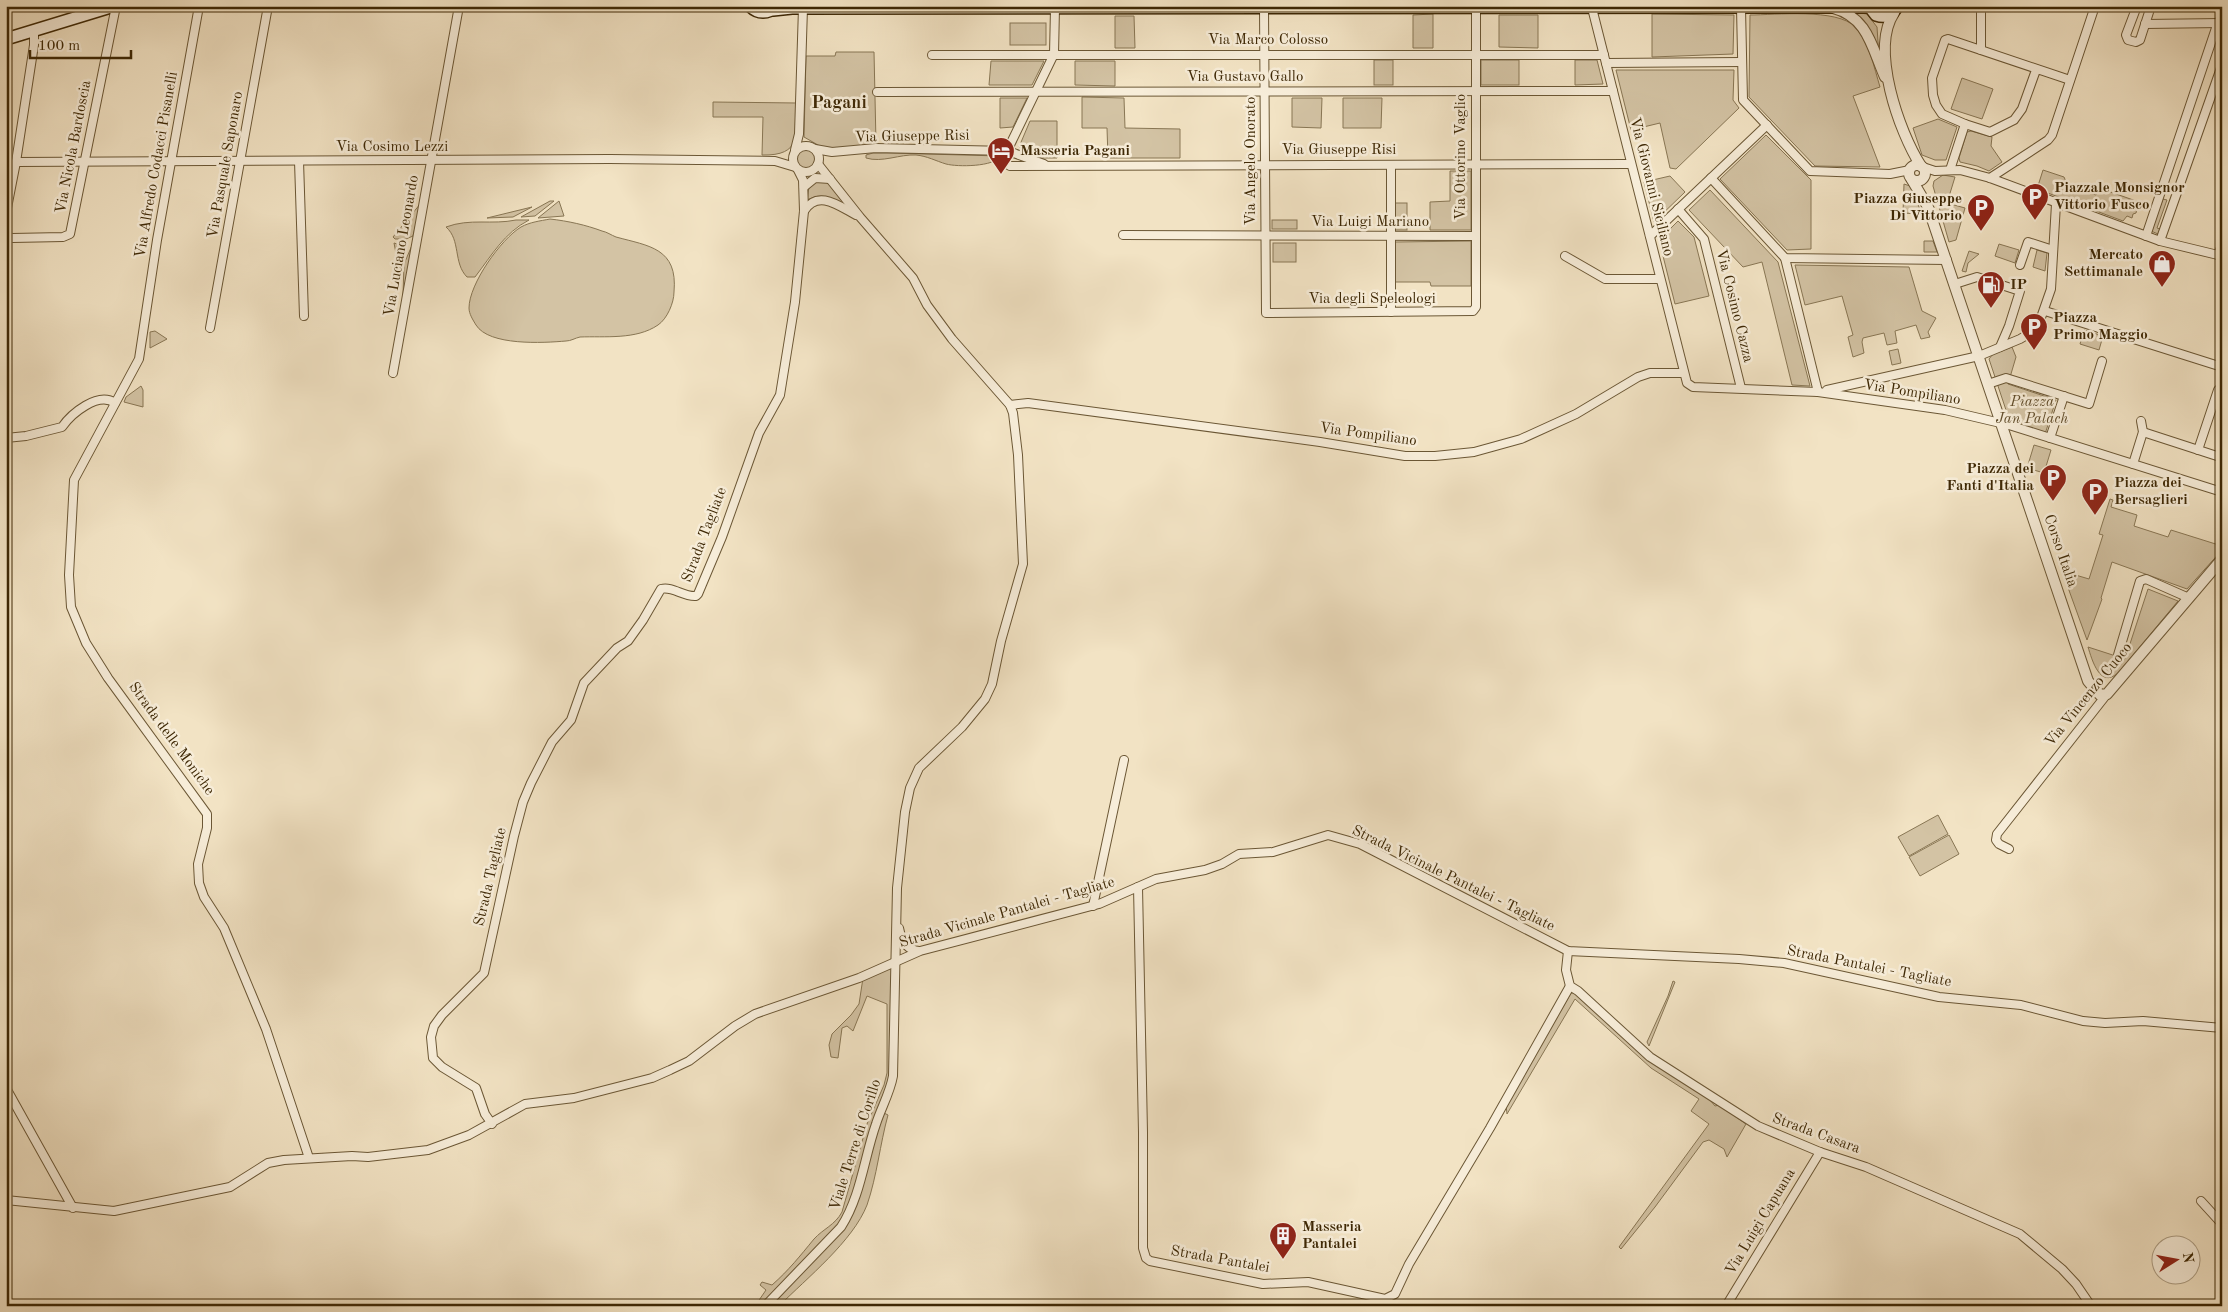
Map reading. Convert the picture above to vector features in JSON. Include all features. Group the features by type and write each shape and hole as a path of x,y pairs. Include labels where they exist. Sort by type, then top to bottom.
{"main road":[{"path":"6,39 115,6"},
{"path":"750,6 762,12 774,8 1830,7 1872,10 1885,17 1897,8"}],"street":[{"name":"Via Nicola Bardoscia","path":"6,236 20,238 63,237 70,234 86,162 115,6"},
{"name":"Via Alfredo Codacci Pisanelli","path":"115,403 139,359 199,6"},
{"name":"Via Pasquale Saponaro","path":"210,328 268,6"},
{"name":"Via Luciano Leonardo","path":"392,373 459,6"},
{"path":"1981,6 1981,50"},
{"path":"1990,178 2048,140 2052,135 2095,6"},
{"path":"2136,6 2126,36 2128,40 2136,42 2140,40 2151,6"},
{"name":"Via Ottorino Vaglio","path":"1476,7 1476,307"},
{"name":"Corso Italia","path":"1830,7 1846,12 1857,19 1868,34 1903,128 1926,171 1928,207"},
{"path":"803,8 799,134 792,160 797,169 821,173 830,179"},
{"path":"1008,151 1054,54 1055,8"},
{"name":"Via Angelo Onorato","path":"1264,8 1266,313"},
{"name":"Via Giovanni Siciliano","path":"1592,8 1684,372"},
{"path":"1741,8 1743,100 1811,172 1911,174 1920,181 1926,171"},
{"name":"Corso Italia","path":"1887,82 1885,32 1888,22 1897,8"},
{"name":"Corso Italia","path":"1872,10 1885,32"},
{"path":"2145,24 2220,22 2198,81 2146,236"},
{"path":"6,213 34,46 34,30"},
{"path":"2036,70 2022,109 2014,120 1990,132 1942,114 1936,105 1933,95 1932,78 1945,40 1948,39 2070,80"},
{"name":"Via Marco Colosso","path":"932,55 1476,54 1742,62"},
{"path":"2160,241 2222,65"},
{"path":"2198,81 2215,86"},
{"name":"Via Gustavo Gallo","path":"878,92 1614,92"},
{"path":"1950,170 1965,124"},
{"path":"1650,236 1767,125"},
{"name":"Corso Italia","path":"1903,128 1911,174 1928,207 1947,260 2088,681 2100,695 2107,694"},
{"path":"799,134 804,145 815,149 818,163 860,217 913,278 927,305 952,339 1010,405 1014,419 1018,455 1024,564 1001,642 992,684 985,699 962,727 919,768 914,776 905,812 897,888 897,916 900,933 905,944 913,951 920,951"},
{"path":"794,151 804,145"},
{"name":"Via Giuseppe Risi","path":"815,149 836,152 875,148 1008,151 1046,164"},
{"path":"2175,149 2192,154"},
{"name":"Via Cosimo Lezzi","path":"768,160 794,151"},
{"name":"Via Giuseppe Risi","path":"1008,151 1005,163 1018,167 1046,164 1632,164"},
{"name":"Via Giuseppe Risi","path":"818,163 836,152"},
{"name":"Via Cosimo Lezzi","path":"16,162 768,160 783,162 797,169"},
{"path":"299,161 304,316"},
{"path":"810,172 818,163"},
{"path":"1391,165 1391,312"},
{"path":"1911,174 1915,165 1926,171 1960,170 1990,178 2160,241 2220,255 2222,245"},
{"name":"Strada Tagliate","path":"492,1124 485,1114 476,1088 442,1067 433,1058 431,1037 434,1026 442,1015 484,973 522,802 552,742 571,720 584,683 617,648 628,641 644,620 661,589 668,588 689,596 696,596 698,594 722,536 759,433 780,395 795,302 804,211 802,175 797,169"},
{"path":"804,187 815,178 830,179"},
{"path":"1712,178 1785,258 1818,392"},
{"path":"804,211 812,202 821,199 829,201 860,217"},
{"name":"Via Pompiliano","path":"1818,392 1979,356 2037,330 2051,289 2056,204"},
{"name":"Via Cosimo Cazza","path":"1678,210 1704,239 1740,388"},
{"name":"Via Luigi Mariano","path":"1123,235 1475,236"},
{"path":"2020,265 2028,242 2053,250"},
{"path":"1566,256 1605,279 1660,279"},
{"path":"1785,258 1947,260"},
{"path":"1955,284 1977,277 2020,290 2010,326 2000,347"},
{"name":"Via degli Speleologi","path":"1266,313 1468,313 1476,307"},
{"path":"2044,312 2222,367"},
{"path":"1988,384 2006,378 2090,404 2102,361"},
{"name":"Via Pompiliano","path":"1010,405 1028,404 1320,442 1406,456 1435,456 1474,452 1521,439 1576,414 1638,377 1650,373 1684,372 1688,383 1693,387 1818,392 1944,410 2001,423 2222,492"},
{"path":"2198,450 2218,390 2222,386"},
{"path":"2050,438 2064,396"},
{"path":"6,438 26,436 62,427 67,419 93,402 109,400 115,403"},
{"name":"Strada delle Moniche","path":"115,403 74,480 69,575 71,607 86,642 108,678 207,814 207,828 198,864 199,883 204,897 224,928 266,1029 310,1158"},
{"path":"2133,464 2143,432 2141,421"},
{"path":"2143,432 2221,456"},
{"name":"Via Vincenzo Cuoco","path":"2010,849 1999,844 1996,840 1997,834 2107,694 2222,559"},
{"path":"2118,655 2140,581 2146,579 2189,598"},
{"path":"1093,906 1124,760"},
{"name":"Strada Vicinale Pantalei - Tagliate","path":"6,1200 114,1211 230,1187 268,1163 310,1158 368,1157 428,1150 492,1124 525,1104 574,1098 652,1078 688,1061 735,1026 755,1014 858,978 920,951 1093,906 1172,875 1205,870 1222,864 1239,854 1273,852 1321,836 1334,836 1360,844 1568,951"},
{"name":"Strada Pantalei","path":"1138,887 1143,1132 1143,1248 1146,1258 1150,1261 1263,1284 1308,1282 1385,1299 1391,1297 1395,1294 1409,1264 1490,1128 1570,986"},
{"name":"Viale Terre di Corillo","path":"764,1306 842,1227 856,1196 876,1124 890,1089 893,1076 897,916"},
{"path":"1568,951 1566,970 1570,986"},
{"name":"Strada Pantalei - Tagliate","path":"1568,951 1784,963 1938,997 2021,1005 2083,1021 2105,1023 2143,1021 2222,1028"},
{"name":"Strada Casara","path":"1570,986 1578,991 1650,1057 1746,1120 1771,1133 1866,1167 2020,1234 2062,1269 2076,1284 2091,1306"},
{"path":"6,1088 73,1208"},
{"name":"Via Luigi Capuana","path":"1726,1306 1820,1152"},
{"path":"2201,1201 2222,1224"}],"green space":[{"path":"1853,12 1867,14 1877,27 1879,56"},
{"path":"1433,14 1433,48 1413,48 1413,15"},
{"path":"1652,14 1734,15 1733,54 1652,57"},
{"path":"1499,15 1538,15 1538,48 1499,47"},
{"path":"1750,15 1821,15 1847,21 1855,27 1867,47 1880,87 1853,96 1880,167 1815,166 1749,97"},
{"path":"1115,16 1134,16 1135,48 1115,48"},
{"path":"1010,23 1046,23 1046,45 1010,45"},
{"path":"836,52 874,52 876,143 857,147 825,149 804,137 806,56 835,56"},
{"path":"1374,60 1393,60 1393,85 1374,85"},
{"path":"1481,60 1519,60 1519,85 1481,85"},
{"path":"1575,60 1597,60 1603,84 1575,85"},
{"path":"991,61 1044,61 1032,85 989,85"},
{"path":"1075,61 1115,61 1115,86 1075,85"},
{"path":"1616,70 1734,70 1733,100 1739,108 1676,169 1670,168 1660,123 1631,130"},
{"path":"1962,78 1993,89 1982,119 1951,109"},
{"path":"1082,97 1124,98 1125,128 1180,129 1180,158 1108,158 1107,128 1082,128"},
{"path":"1000,98 1027,98 1013,127 1000,128"},
{"path":"1292,98 1322,98 1321,128 1292,127"},
{"path":"1343,98 1382,98 1381,128 1343,128"},
{"path":"713,102 797,103 795,141 784,152 762,155 763,117 713,117"},
{"path":"1938,119 1957,127 1946,160 1935,160 1922,155 1913,128"},
{"path":"1030,121 1057,121 1057,158 1042,158 1019,147"},
{"path":"1971,131 1992,137 1991,146 2002,162 1989,171 1960,162 1959,158 1967,132"},
{"path":"1766,135 1811,180 1811,249 1787,250 1720,179"},
{"path":"806,149 813,152 816,159 813,166 806,169 799,166 796,159 799,152"},
{"path":"873,153 1000,156 997,160 984,164 958,166 916,155 878,160 866,158 866,155"},
{"path":"2043,170 2064,177 2068,186 2096,195 2099,188 2139,202 2136,213 2133,214 2132,218 2127,216 2123,221 2037,189"},
{"path":"1450,171 1471,171 1471,230 1430,230 1430,202 1450,201"},
{"path":"1943,175 1955,177 1947,203 1965,208 1956,240 1949,242 1933,186 1934,181"},
{"path":"1670,176 1685,192 1654,222 1644,182"},
{"path":"816,181 826,181 848,207 833,199 822,196 817,196 807,201 809,187"},
{"path":"1904,184 1913,187 1921,214 1903,213"},
{"path":"1710,190 1778,262 1810,386 1792,385 1762,262 1743,267 1689,210"},
{"path":"2163,199 2167,200 2157,228 2160,229 2158,234 2151,231"},
{"path":"550,201 554,201 535,216 521,217"},
{"path":"559,201 564,216 538,218"},
{"path":"421,203 413,236 406,239 395,239 393,237"},
{"path":"1395,203 1407,203 1407,230 1395,230"},
{"path":"532,207 513,217 487,218"},
{"path":"550,219 583,225 659,251 671,266 674,277 673,301 664,319 658,325 640,333 610,337 580,337 556,342 517,342 492,337 483,332 470,315 469,308 470,298 480,275 504,241 513,233 528,224"},
{"path":"529,220 505,238 475,277 467,277 460,265 454,238 446,227 472,222"},
{"path":"1272,220 1297,220 1297,229 1272,229"},
{"path":"1678,221 1694,237 1709,296 1675,304 1659,240"},
{"path":"1471,241 1471,286 1431,286 1430,282 1395,282 1395,242"},
{"path":"1924,241 1933,241 1937,252 1924,252"},
{"path":"394,243 403,246 400,274"},
{"path":"413,243 403,295 404,264"},
{"path":"1273,243 1296,243 1296,262 1273,262"},
{"path":"1999,244 2019,250 2015,263 1995,256"},
{"path":"2037,250 2047,253 2045,271 2033,267"},
{"path":"1969,251 1979,254 1968,263 1966,272 1962,271"},
{"path":"1795,265 1909,267 1922,311 1936,318 1928,332 1930,337 1921,339 1916,325 1895,331 1897,343 1887,345 1884,333 1863,338 1864,353 1853,357 1848,337 1853,335 1842,296 1805,305"},
{"path":"2084,330 2103,336 2099,350 2080,344"},
{"path":"155,331 167,339 150,348 150,332"},
{"name":"Piazza Jan Palach","path":"2012,347 2016,357 2008,384 2056,400 2045,434 2010,422 1989,359 1993,354"},
{"path":"1898,349 1901,363 1892,365 1889,351"},
{"path":"141,386 143,390 143,407 124,402 126,397"},
{"path":"2034,445 2051,450 2044,473 2027,468"},
{"path":"2110,499 2113,500 2111,507 2137,515 2134,526 2168,537 2171,530 2222,546 2222,550 2187,589 2112,562 2102,599 2087,640 2062,571 2089,579 2103,535 2099,534"},
{"path":"2148,589 2178,601 2118,673 2106,678 2098,671 2088,647 2125,659"},
{"path":"1938,815 1948,834 1909,856 1898,837"},
{"path":"1949,835 1959,854 1920,876 1909,857"},
{"path":"894,967 892,1070 846,1218 762,1306 755,1306 766,1290 760,1285 762,1282 772,1285 814,1239 836,1220 842,1212 867,1124 884,1085 887,1073 887,1004 867,996 853,1031 847,1026 842,1028 838,1058 831,1057 829,1045 832,1034 859,1004 863,978"},
{"path":"1673,981 1675,982 1649,1046 1647,1042"},
{"path":"1571,993 1575,993 1650,1060 1710,1100 1715,1106 1719,1105 1746,1124 1727,1157 1724,1149 1709,1140 1703,1142 1621,1249 1619,1247 1709,1124 1691,1111 1699,1099 1651,1068 1575,999 1507,1114 1506,1105"},
{"path":"896,1058 897,1071 884,1113 888,1115 876,1171 867,1205 860,1219 828,1258 779,1306 767,1306 846,1224"}],"place":[{"name":"Masseria Pagani","path":"1001,175"},
{"name":"Piazzale Monsignor Vittorio Fusco","path":"2035,221"},
{"name":"Piazza Giuseppe Di Vittorio","path":"1981,232"},
{"name":"Mercato Settimanale","path":"2162,288"},
{"name":"IP","path":"1991,309"},
{"name":"Piazza Primo Maggio","path":"2034,351"},
{"name":"Piazza dei Fanti d'Italia","path":"2053,502"},
{"name":"Piazza dei Bersaglieri","path":"2095,516"},
{"name":"Masseria Pantalei","path":"1283,1260"}],"district":[{"name":"Pagani","path":"839,103"}]}
